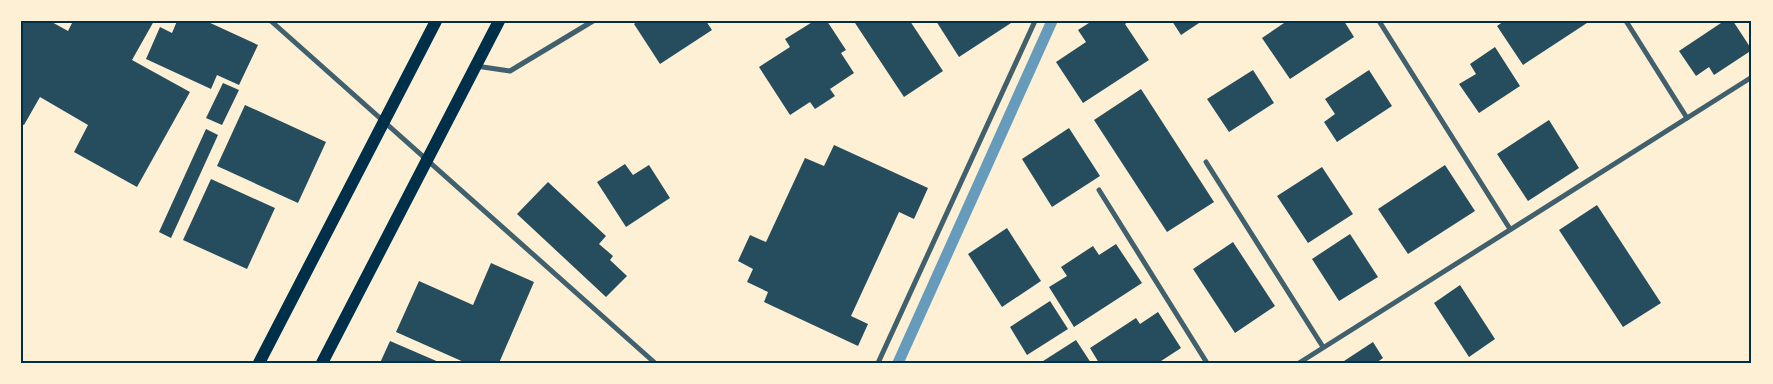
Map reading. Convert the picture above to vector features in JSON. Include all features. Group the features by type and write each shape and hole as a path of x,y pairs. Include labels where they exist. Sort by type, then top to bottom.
{"main road":[{"path":"259,363 436,21"},
{"path":"322,363 499,21"}],"street":[{"path":"271,21 655,363"},
{"path":"476,66 510,71 593,21"},
{"path":"878,363 1035,21"},
{"path":"1379,21 1510,229"},
{"path":"1626,21 1687,118"},
{"path":"1299,363 1752,77"},
{"path":"1206,162 1323,347"},
{"path":"1099,190 1207,363"}],"building":[{"path":"21,21 50,21 68,31 73,21 154,21 132,60 190,92 137,187 74,152 88,125 40,97 24,125 21,124"},
{"path":"177,21 206,21 258,45 239,85 217,75 211,89 146,59 160,27 172,33"},
{"path":"638,21 706,21 712,30 660,64 634,24"},
{"path":"814,21 827,21 846,50 841,53 854,73 830,89 835,96 815,109 810,102 790,115 759,67 790,47 785,39"},
{"path":"858,21 910,21 943,71 904,97 855,23"},
{"path":"936,21 1010,21 1011,23 959,57"},
{"path":"1092,21 1129,21 1125,24 1149,60 1083,103 1056,62 1086,42 1078,30"},
{"path":"1172,21 1202,21 1181,35"},
{"path":"1287,21 1344,21 1354,37 1290,79 1262,38"},
{"path":"1504,21 1590,21 1523,65 1497,26"},
{"path":"1724,21 1733,21 1752,50 1714,75 1709,67 1696,76 1679,51"},
{"path":"1495,47 1520,86 1479,113 1459,84 1476,74 1470,64"},
{"path":"1253,70 1274,103 1229,132 1207,99"},
{"path":"1369,70 1392,106 1337,142 1324,122 1335,114 1325,99"},
{"path":"223,83 239,90 222,125 206,118"},
{"path":"1141,89 1214,202 1167,232 1094,120"},
{"path":"245,105 326,142 298,203 217,166"},
{"path":"1549,120 1579,168 1528,201 1497,154"},
{"path":"1069,128 1100,176 1052,207 1022,159"},
{"path":"206,129 218,135 171,238 159,232"},
{"path":"834,145 928,188 914,219 899,212 851,316 868,324 858,346 764,302 768,292 747,282 753,269 738,261 750,235 766,242 805,158 824,166"},
{"path":"625,164 633,175 649,165 670,198 626,227 597,182"},
{"path":"1445,165 1475,211 1408,254 1378,209"},
{"path":"1322,167 1353,214 1308,243 1277,196"},
{"path":"211,179 275,208 247,269 183,240"},
{"path":"548,182 606,236 599,244 613,256 610,260 627,276 606,297 517,214"},
{"path":"1597,205 1661,303 1623,327 1559,230"},
{"path":"1007,228 1041,281 1002,307 968,254"},
{"path":"1350,234 1378,277 1339,301 1312,259"},
{"path":"1233,242 1275,306 1235,333 1193,269"},
{"path":"1116,244 1142,283 1074,327 1049,287 1067,276 1061,267 1093,246 1099,255"},
{"path":"491,263 534,282 499,363 466,363 396,332 419,281 473,305"},
{"path":"1460,285 1495,339 1469,357 1434,303"},
{"path":"1050,301 1068,329 1027,355 1010,327"},
{"path":"1158,312 1181,348 1158,363 1099,363 1090,348 1136,318 1140,324"},
{"path":"1076,340 1091,363 1040,363"},
{"path":"390,341 441,363 380,363"},
{"path":"1373,342 1383,358 1376,363 1341,363"}],"waterway":[{"path":"898,363 1052,21"}]}
